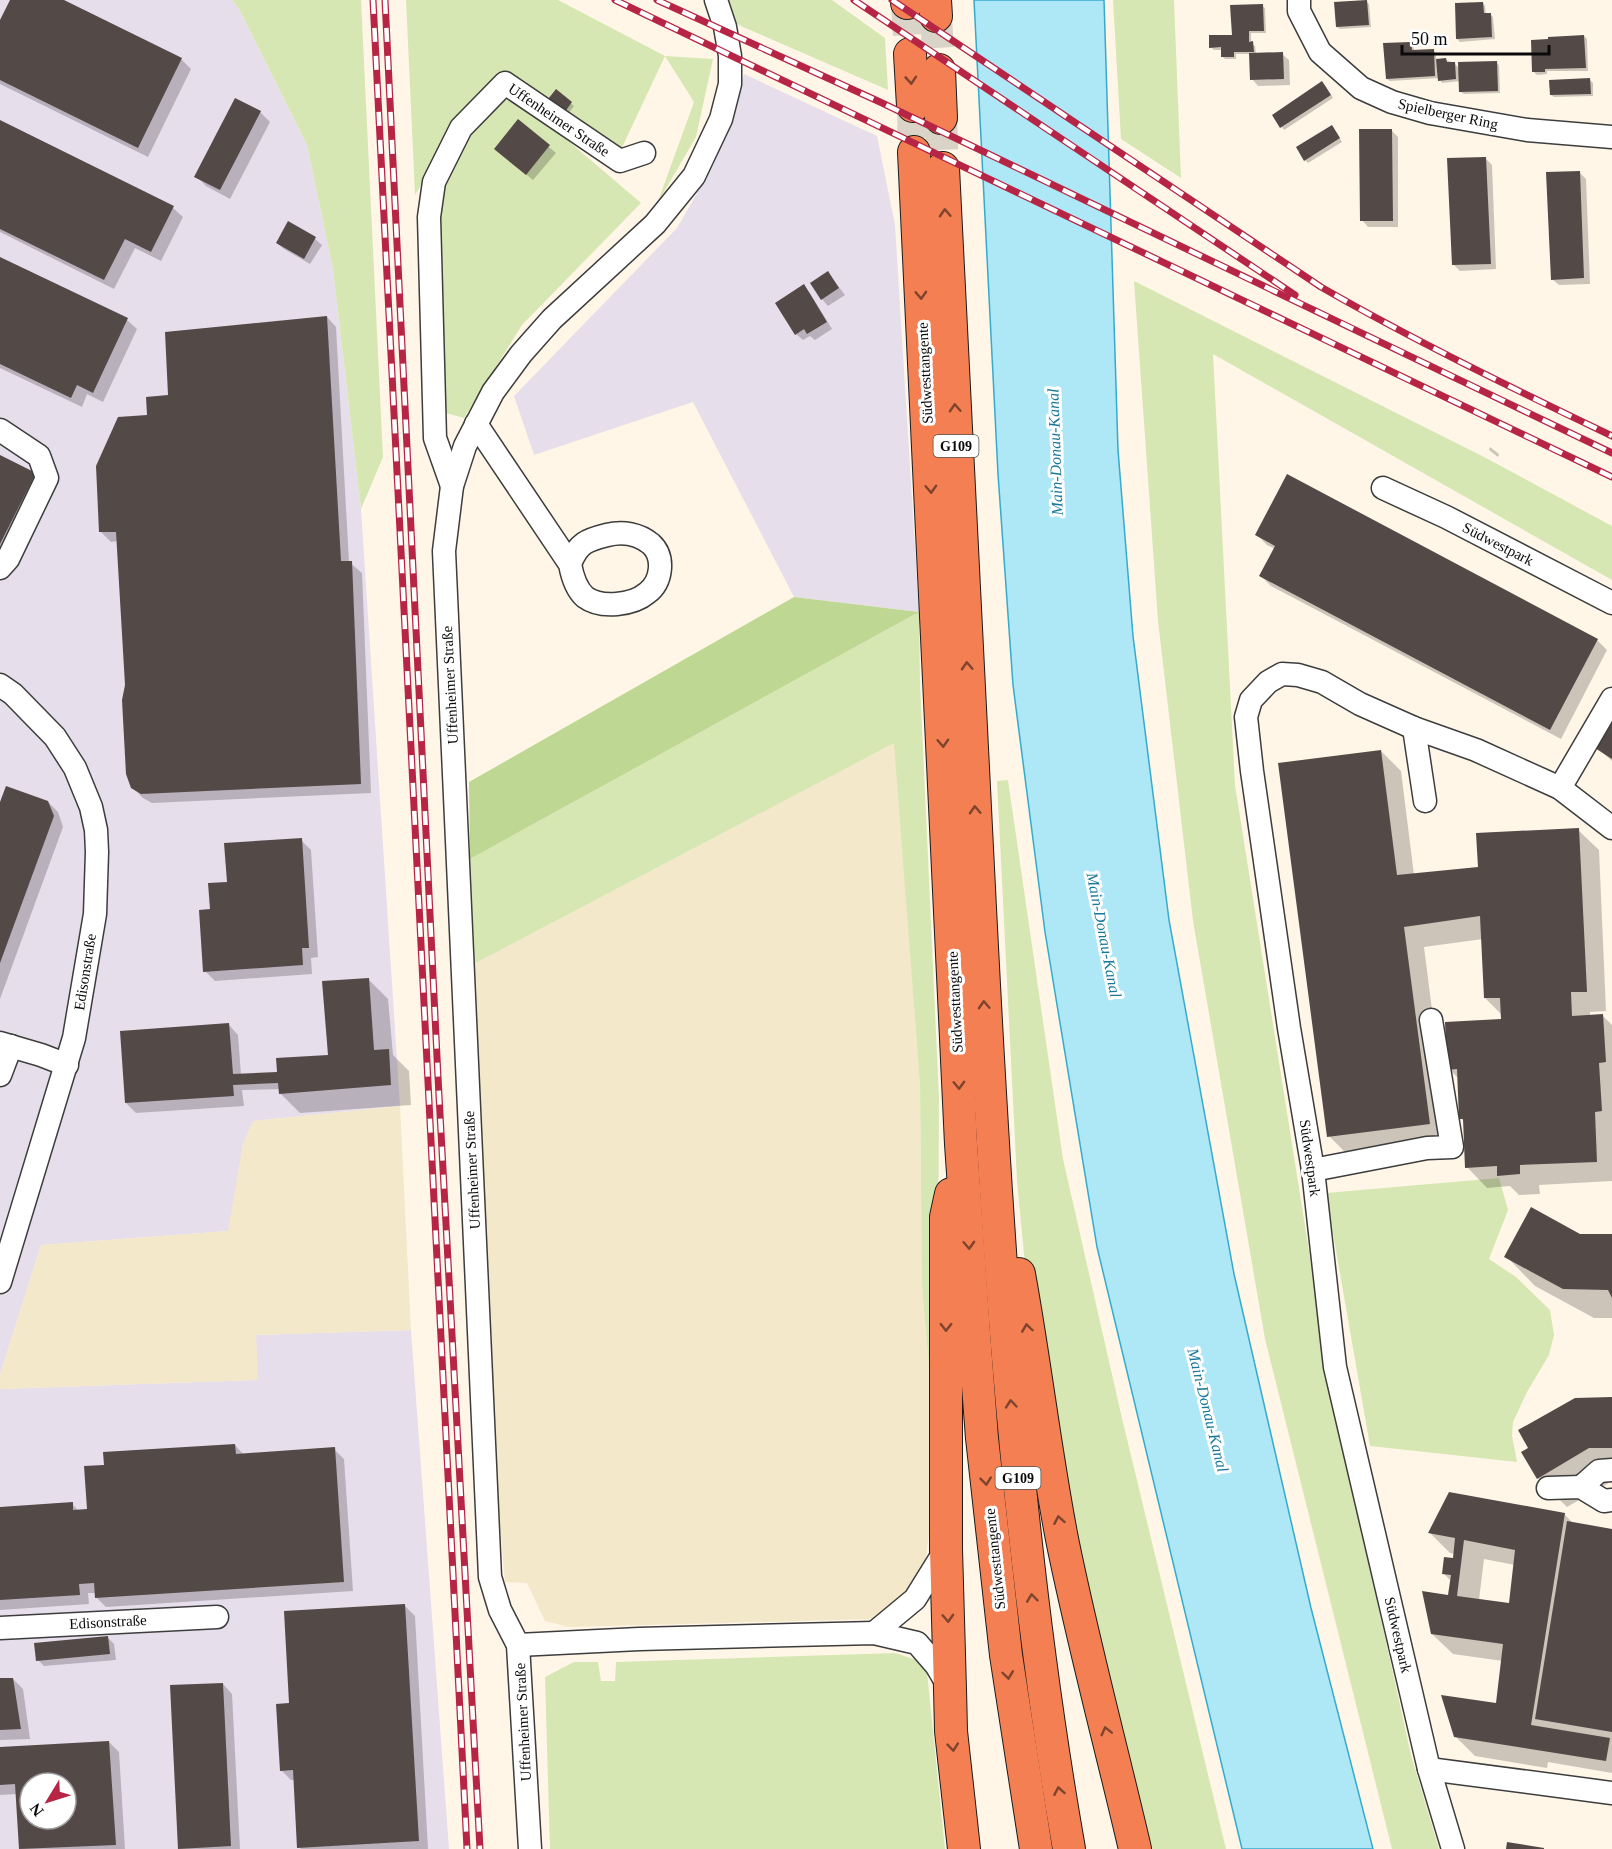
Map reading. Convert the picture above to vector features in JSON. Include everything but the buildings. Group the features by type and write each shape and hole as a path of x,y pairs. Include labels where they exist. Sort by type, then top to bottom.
{"highway":[{"path":"910,54 927,112 939,70"},
{"name":"Südwesttangente","path":"914,152 961,1144 976,1368 1007,1666 1036,1849"},
{"name":"Südwesttangente","path":"943,168 989,1106 1004,1324 1038,1654 1069,1849"},
{"path":"989,1106 1062,1539 1082,1632 1135,1849"},
{"path":"961,1144 946,1216 946,1549 951,1731 964,1849"}],"street":[{"name":"Uffenheimer Straße","path":"530,1849 518,1646 500,1610 490,1577 444,551 452,486 465,447 493,392 521,354 552,319 655,224 694,176 721,119 730,84 730,56 725,27 716,0"},
{"name":"Spielberger Ring","path":"1299,0 1299,12 1320,52 1361,88 1392,102 1430,113 1527,130 1612,137"},
{"name":"Uffenheimer Straße","path":"452,486 435,438 429,216 434,182 461,128 505,83 620,161 645,153"},
{"path":"476,424 570,564"},
{"path":"0,430 39,456 47,478 8,559 0,568"},
{"name":"Südwestpark","path":"1383,488 1446,517 1612,603"},
{"name":"Südwestpark","path":"1453,1849 1429,1769 1335,1367 1313,1170 1289,1028 1246,717 1251,700 1268,682 1282,674 1298,675 1322,682 1360,704 1414,728 1476,750 1560,788 1612,828"},
{"name":"Edisonstraße","path":"0,684 13,694 55,737 75,768 91,807 96,830 97,868 95,914 80,1010 67,1065 6,1244 0,1282"},
{"path":"1560,788 1612,699"},
{"path":"1414,728 1425,801"},
{"path":"1313,1170 1427,1148 1456,1147 1431,1020"},
{"path":"0,1075 5,1045 67,1065"},
{"path":"1581,1487 1599,1471 1612,1470"},
{"path":"1548,1488 1581,1487 1604,1501 1612,1500"},
{"path":"874,1633 915,1599 946,1549"},
{"name":"Edisonstraße","path":"0,1628 217,1617"},
{"path":"518,1646 639,1639 874,1633 917,1643 936,1665 950,1689"},
{"path":"1429,1769 1612,1793"}],"shaded area":[{"path":"0,0 232,0 239,9 307,145 333,269 361,509 400,1106 253,1121 243,1145 229,1231 41,1245 0,1375"},
{"path":"744,74 877,136 895,225 919,612 794,597 693,402 534,455 514,396 677,228 714,164"},
{"path":"895,742 920,1085 922,1286 937,1460 926,1559 921,1572 892,1612 872,1619 569,1627 545,1621 527,1583 505,1582 497,1489 470,966"},
{"path":"400,1106 411,1330 256,1335 258,1380 0,1389 0,1375 41,1245 228,1231 243,1145 253,1121"},
{"path":"411,1330 449,1849 0,1849 0,1389 257,1380 256,1335"}],"green space":[{"path":"232,0 361,0 383,457 361,509 333,269 307,145 239,9"},
{"path":"406,0 558,0 665,56 618,156 503,74 447,142 415,195"},
{"path":"724,0 832,0 885,38 888,90 743,27 727,18"},
{"path":"1113,0 1174,0 1181,178 1121,139"},
{"path":"665,56 713,59 696,137 657,204 694,102"},
{"path":"519,99 641,203 522,325 464,418 442,412 436,208 460,143 502,101"},
{"path":"1134,281 1486,458 1612,526 1612,580 1213,354 1235,785 1332,1396 1411,1755 1439,1849 1392,1849 1265,1339 1193,921 1158,621"},
{"path":"794,597 919,612 470,859 469,782"},
{"path":"919,612 920,683 939,1098 937,1460 922,1286 920,1085 894,743 470,966 470,859"},
{"path":"1008,780 1063,1159 1121,1414 1226,1849 1147,1849 1108,1702 1025,1265 1017,1181 997,781"},
{"path":"1499,1178 1508,1210 1489,1259 1516,1277 1550,1310 1554,1335 1549,1355 1527,1392 1513,1422 1512,1436 1517,1462 1370,1446 1326,1193"},
{"path":"895,1653 920,1661 927,1672 945,1849 550,1849 545,1677 574,1662 598,1662 601,1681 615,1681 616,1662"}],"water":[{"name":"Main-Donau-Kanal","path":"974,0 1104,0 1118,450 1133,636 1169,920 1234,1274 1311,1608 1373,1849 1242,1849 1097,1247 1045,932 1013,685 998,474"}],"tunnel":[{"path":"907,3 910,54"},
{"path":"936,16 939,70"},
{"path":"913,106 914,152"},
{"path":"941,118 943,168"}],"railway":[{"path":"373,0 467,1849"},
{"path":"385,0 438,1077 480,1849"},
{"path":"615,0 1612,477"},
{"path":"657,0 880,102 1612,453"},
{"path":"854,0 1295,295"},
{"path":"892,0 1321,287 1429,345 1612,436"}]}
